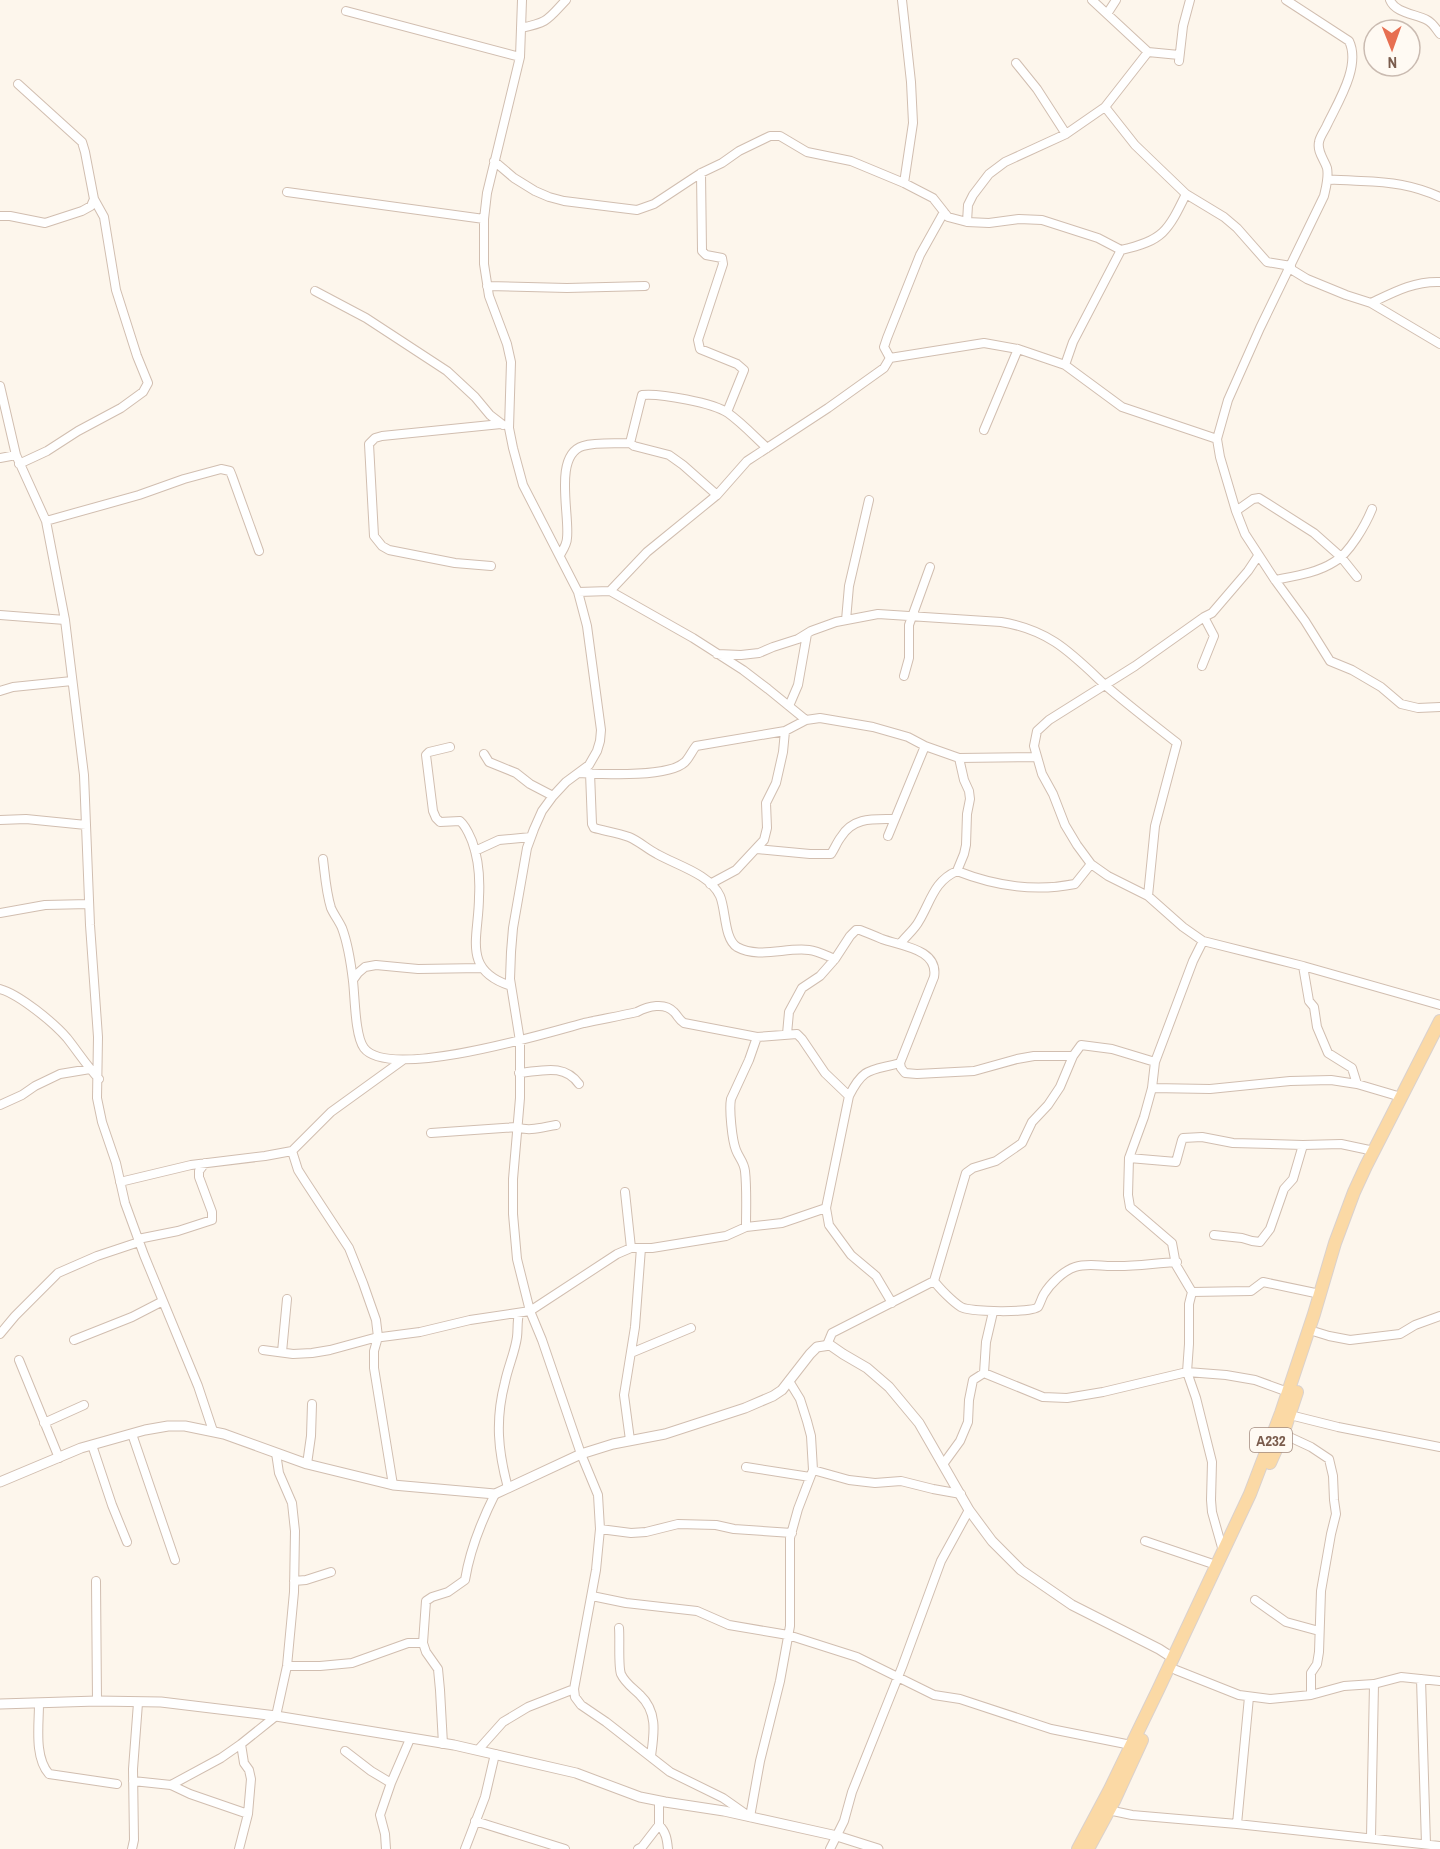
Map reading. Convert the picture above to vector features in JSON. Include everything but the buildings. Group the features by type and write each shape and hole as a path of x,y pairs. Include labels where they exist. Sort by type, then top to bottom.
{"main road":[{"name":"A232","path":"1088,1849 1131,1745 1221,1575 1283,1434 1288,1392 1344,1218 1362,1174 1440,1021"},
{"name":"A232","path":"1078,1849 1104,1809 1174,1664 1216,1565 1286,1414 1316,1332 1341,1249 1367,1182 1440,1039"}],"street":[{"path":"522,0 520,57 487,193 484,219 484,264 487,286 511,362 509,428 513,448 523,485 578,592 587,626 600,741 589,765 566,782 542,811 527,848 513,928 511,986 519,1041 520,1098 513,1179 517,1259 530,1311 598,1495 600,1530 592,1596 573,1689 575,1697 581,1705 670,1772 723,1798 750,1817"},
{"path":"521,28 551,18 566,0"},
{"path":"902,0 913,123 904,183"},
{"path":"1092,0 1148,52 1179,58 1183,26 1190,0"},
{"path":"1107,14 1116,0"},
{"path":"1286,0 1349,41 1353,58 1350,72 1318,144 1327,168 1328,180 1324,196 1228,400 1217,439 1220,457 1245,534 1305,621 1330,662 1352,670 1381,687 1401,704 1418,708 1440,707"},
{"path":"1389,0 1397,8 1429,21 1440,34"},
{"path":"346,11 520,57"},
{"path":"967,222 968,205 989,174 1005,162 1066,134 1105,107 1148,52"},
{"path":"1016,63 1037,89 1066,134"},
{"path":"18,84 82,142 94,199 104,217 116,290 148,383 143,392 122,408 78,431 47,451 19,464"},
{"path":"1105,107 1135,146 1186,194 1224,217 1237,228 1267,261 1290,267 1307,279 1371,303 1440,344"},
{"path":"494,161 535,191 549,197 631,211 654,204 739,151 770,136 780,136 807,153 850,161 904,183 933,198 948,217 967,222 989,223 1019,219 1042,220 1098,238 1121,250 1148,243 1157,238 1168,227 1186,194"},
{"path":"701,173 702,250 706,255 722,258 723,264 698,345 700,349 737,364 744,370 727,412"},
{"path":"1328,180 1398,184 1440,197"},
{"path":"287,192 484,219"},
{"path":"0,216 45,223 82,212 91,206 94,199"},
{"path":"890,358 884,347 887,338 920,255 944,212"},
{"path":"1065,365 1073,342 1121,250"},
{"path":"1371,303 1402,288 1428,282 1440,282"},
{"path":"487,286 567,288 645,286"},
{"path":"315,291 366,318 447,371 475,396 490,415 509,428"},
{"path":"610,591 646,552 717,495 747,461 884,368 890,358 984,343 1018,349 1065,365 1122,407 1217,439"},
{"path":"984,430 1018,349"},
{"path":"0,386 19,464 46,521 65,620 84,775 89,904 98,1037 98,1098 102,1122 116,1163 125,1203 198,1386 213,1431"},
{"path":"630,443 644,394 678,398 714,406 727,412 767,448"},
{"path":"491,566 455,563 389,550 382,546 374,536 369,444 375,438 382,436 501,424"},
{"path":"560,555 567,538 565,491 567,465 577,449 585,445 630,443 633,446 669,455 717,495"},
{"path":"0,458 16,454"},
{"path":"46,521 221,469 230,471 259,551"},
{"path":"1236,511 1253,499 1259,498 1314,533 1341,557 1357,577"},
{"path":"846,620 849,586 869,500"},
{"path":"1275,580 1311,572 1335,562 1365,527 1372,508"},
{"path":"1258,556 1212,613 1204,616 1106,685 1049,720 1037,731 1034,746 1042,774 1053,794 1065,825 1091,864 1108,876 1148,896 1183,927 1203,940 1440,1005"},
{"path":"904,676 909,658 909,625 930,567"},
{"path":"578,592 610,591 693,638 768,688 806,720"},
{"path":"717,654 759,653 846,620 878,614 1001,622 1020,625 1036,631 1066,648 1106,685 1177,743 1155,825 1148,896"},
{"path":"0,615 65,620"},
{"path":"1202,666 1214,636 1204,616"},
{"path":"789,706 798,685 807,634"},
{"path":"0,691 13,687 72,681"},
{"path":"579,772 627,775 670,769 684,763 696,746 785,731 806,720 820,718 873,727 908,737 925,746 959,758 1036,757"},
{"path":"710,885 736,870 764,840 767,828 766,803 776,783 785,731"},
{"path":"888,836 925,746"},
{"path":"450,747 429,752 426,755 433,810 440,822 460,821 463,823 475,851 480,897 476,924 476,951 482,969 491,977 511,986"},
{"path":"484,754 489,762 516,773 530,784 553,796"},
{"path":"957,871 966,845 966,814 969,799 969,791 959,758"},
{"path":"590,773 594,828 628,837 695,872 719,895 729,939 736,946 748,951 809,950 835,959"},
{"path":"0,820 26,819 86,825"},
{"path":"757,849 831,854 849,826 861,820 894,819"},
{"path":"475,851 499,840 531,837"},
{"path":"323,859 332,910 341,927 353,980 359,1036 363,1047 376,1057 404,1059 460,1054 660,1006 673,1010 684,1023 757,1037 796,1034 800,1036 825,1073 849,1096"},
{"path":"900,944 918,923 931,894 947,875 957,871 975,878 1020,888 1050,887 1075,884 1091,864"},
{"path":"0,913 45,905 89,904"},
{"path":"787,1034 789,1012 802,988 820,976 835,959 846,941 856,930 860,930 921,952 932,961 935,968 934,977 900,1063 905,1073 974,1071 1034,1056 1073,1056"},
{"path":"1203,940 1155,1062 1152,1088 1129,1158 1128,1195 1130,1208 1172,1243 1176,1265 1192,1292 1188,1304 1187,1371 1212,1462 1212,1512 1223,1551"},
{"path":"353,980 366,967 375,965 418,969 482,969"},
{"path":"1303,966 1309,1001 1314,1007 1317,1027 1328,1053 1352,1068 1357,1084"},
{"path":"0,989 25,1001 66,1037 99,1079"},
{"path":"746,1227 745,1170 733,1138 730,1106 757,1037"},
{"path":"827,1345 832,1333 934,1281 966,1173 973,1168 996,1161 1022,1143 1032,1122 1048,1105 1060,1087 1079,1047 1083,1044 1112,1049 1155,1062"},
{"path":"120,1182 191,1165 284,1154 292,1151 331,1112 404,1059"},
{"path":"892,1304 876,1276 851,1255 829,1225 826,1208 849,1096 857,1080 867,1071 877,1067 900,1063"},
{"path":"0,1105 60,1074 90,1069"},
{"path":"519,1073 563,1071 573,1076 579,1084"},
{"path":"1152,1088 1210,1089 1331,1080 1357,1084 1401,1097"},
{"path":"430,1133 517,1127 523,1130 556,1125"},
{"path":"1129,1158 1176,1162 1183,1138 1190,1137 1233,1143 1341,1144 1374,1151"},
{"path":"1214,1235 1260,1242 1270,1229 1284,1189 1293,1179 1303,1145"},
{"path":"292,1151 298,1170 349,1248 373,1311 378,1337 374,1351 374,1368 393,1485"},
{"path":"0,1334 58,1274 97,1256 139,1241 212,1220 212,1212 199,1177 199,1171 204,1163"},
{"path":"625,1192 631,1248"},
{"path":"263,1350 312,1353 378,1337 420,1332 471,1320 519,1314 530,1311 617,1254 631,1248 654,1247 726,1236 746,1227 782,1222 826,1208"},
{"path":"630,1440 624,1395 631,1353 641,1248"},
{"path":"934,1281 961,1307 968,1310 1029,1311 1037,1307 1050,1286 1075,1267 1088,1265 1113,1267 1177,1262"},
{"path":"1192,1292 1251,1291 1263,1282 1320,1294"},
{"path":"282,1352 286,1299"},
{"path":"74,1340 132,1317 164,1301"},
{"path":"984,1373 986,1342 993,1312"},
{"path":"508,1488 500,1459 498,1439 504,1385 517,1336 519,1314"},
{"path":"1316,1332 1350,1340 1400,1334 1415,1324 1440,1316"},
{"path":"631,1353 691,1328"},
{"path":"0,1482 92,1445 168,1426 185,1426 213,1431 306,1464 393,1485 495,1494 581,1454 630,1440 665,1434 745,1408 772,1396 782,1390 810,1354 818,1347 827,1345 833,1346 867,1368 889,1387 919,1423 969,1510 1003,1552 1021,1570 1072,1605 1159,1649 1174,1664 1249,1698 1270,1699 1311,1695 1344,1686 1374,1684 1401,1677 1440,1681"},
{"path":"20,1360 58,1458"},
{"path":"984,1373 1043,1397 1067,1398 1103,1392 1187,1371 1255,1380 1288,1392"},
{"path":"944,1463 960,1441 968,1422 973,1380 984,1373"},
{"path":"750,1817 790,1626 792,1533 798,1509 812,1474 811,1436 800,1399 789,1381"},
{"path":"306,1464 311,1436 312,1404"},
{"path":"44,1423 84,1405"},
{"path":"1286,1414 1338,1427 1440,1447"},
{"path":"132,1434 175,1560"},
{"path":"1283,1434 1311,1447 1329,1459 1333,1476 1336,1514 1321,1591 1317,1664 1311,1673 1311,1695"},
{"path":"92,1445 127,1542"},
{"path":"171,1785 221,1758 276,1716 287,1666 294,1581 295,1531 292,1503 279,1473 276,1453"},
{"path":"746,1467 875,1483 901,1481 961,1494"},
{"path":"443,1744 438,1669 426,1652 423,1643 426,1601 448,1592 465,1580 469,1558 483,1518 495,1494"},
{"path":"830,1849 844,1821 852,1792 941,1561 969,1510"},
{"path":"600,1530 646,1532 678,1524 716,1525 734,1529 792,1533"},
{"path":"1145,1541 1216,1565"},
{"path":"294,1581 306,1580 331,1572"},
{"path":"96,1581 97,1701"},
{"path":"592,1596 626,1604 697,1611 729,1625 788,1635 857,1657 934,1695 960,1699 1051,1729 1131,1745"},
{"path":"1255,1600 1286,1622 1319,1631"},
{"path":"619,1628 620,1672 626,1682 643,1697 655,1724 651,1756"},
{"path":"287,1666 352,1663 408,1643 423,1643"},
{"path":"1421,1679 1426,1844"},
{"path":"1374,1684 1377,1849"},
{"path":"478,1750 503,1722 528,1707 573,1689"},
{"path":"1237,1824 1249,1698"},
{"path":"0,1704 161,1702 276,1716 478,1750 576,1773 640,1797 837,1836 878,1849"},
{"path":"132,1849 138,1703"},
{"path":"39,1704 39,1758 43,1767 49,1773 117,1784"},
{"path":"386,1849 380,1815 410,1739"},
{"path":"238,1849 248,1814 251,1779 244,1763 241,1744"},
{"path":"345,1751 391,1783"},
{"path":"465,1849 485,1797 495,1755"},
{"path":"133,1782 171,1785 248,1814"},
{"path":"638,1849 659,1825 659,1801"},
{"path":"1104,1809 1132,1815 1440,1846"},
{"path":"475,1821 565,1849"},
{"path":"659,1825 666,1836 668,1849"}]}
